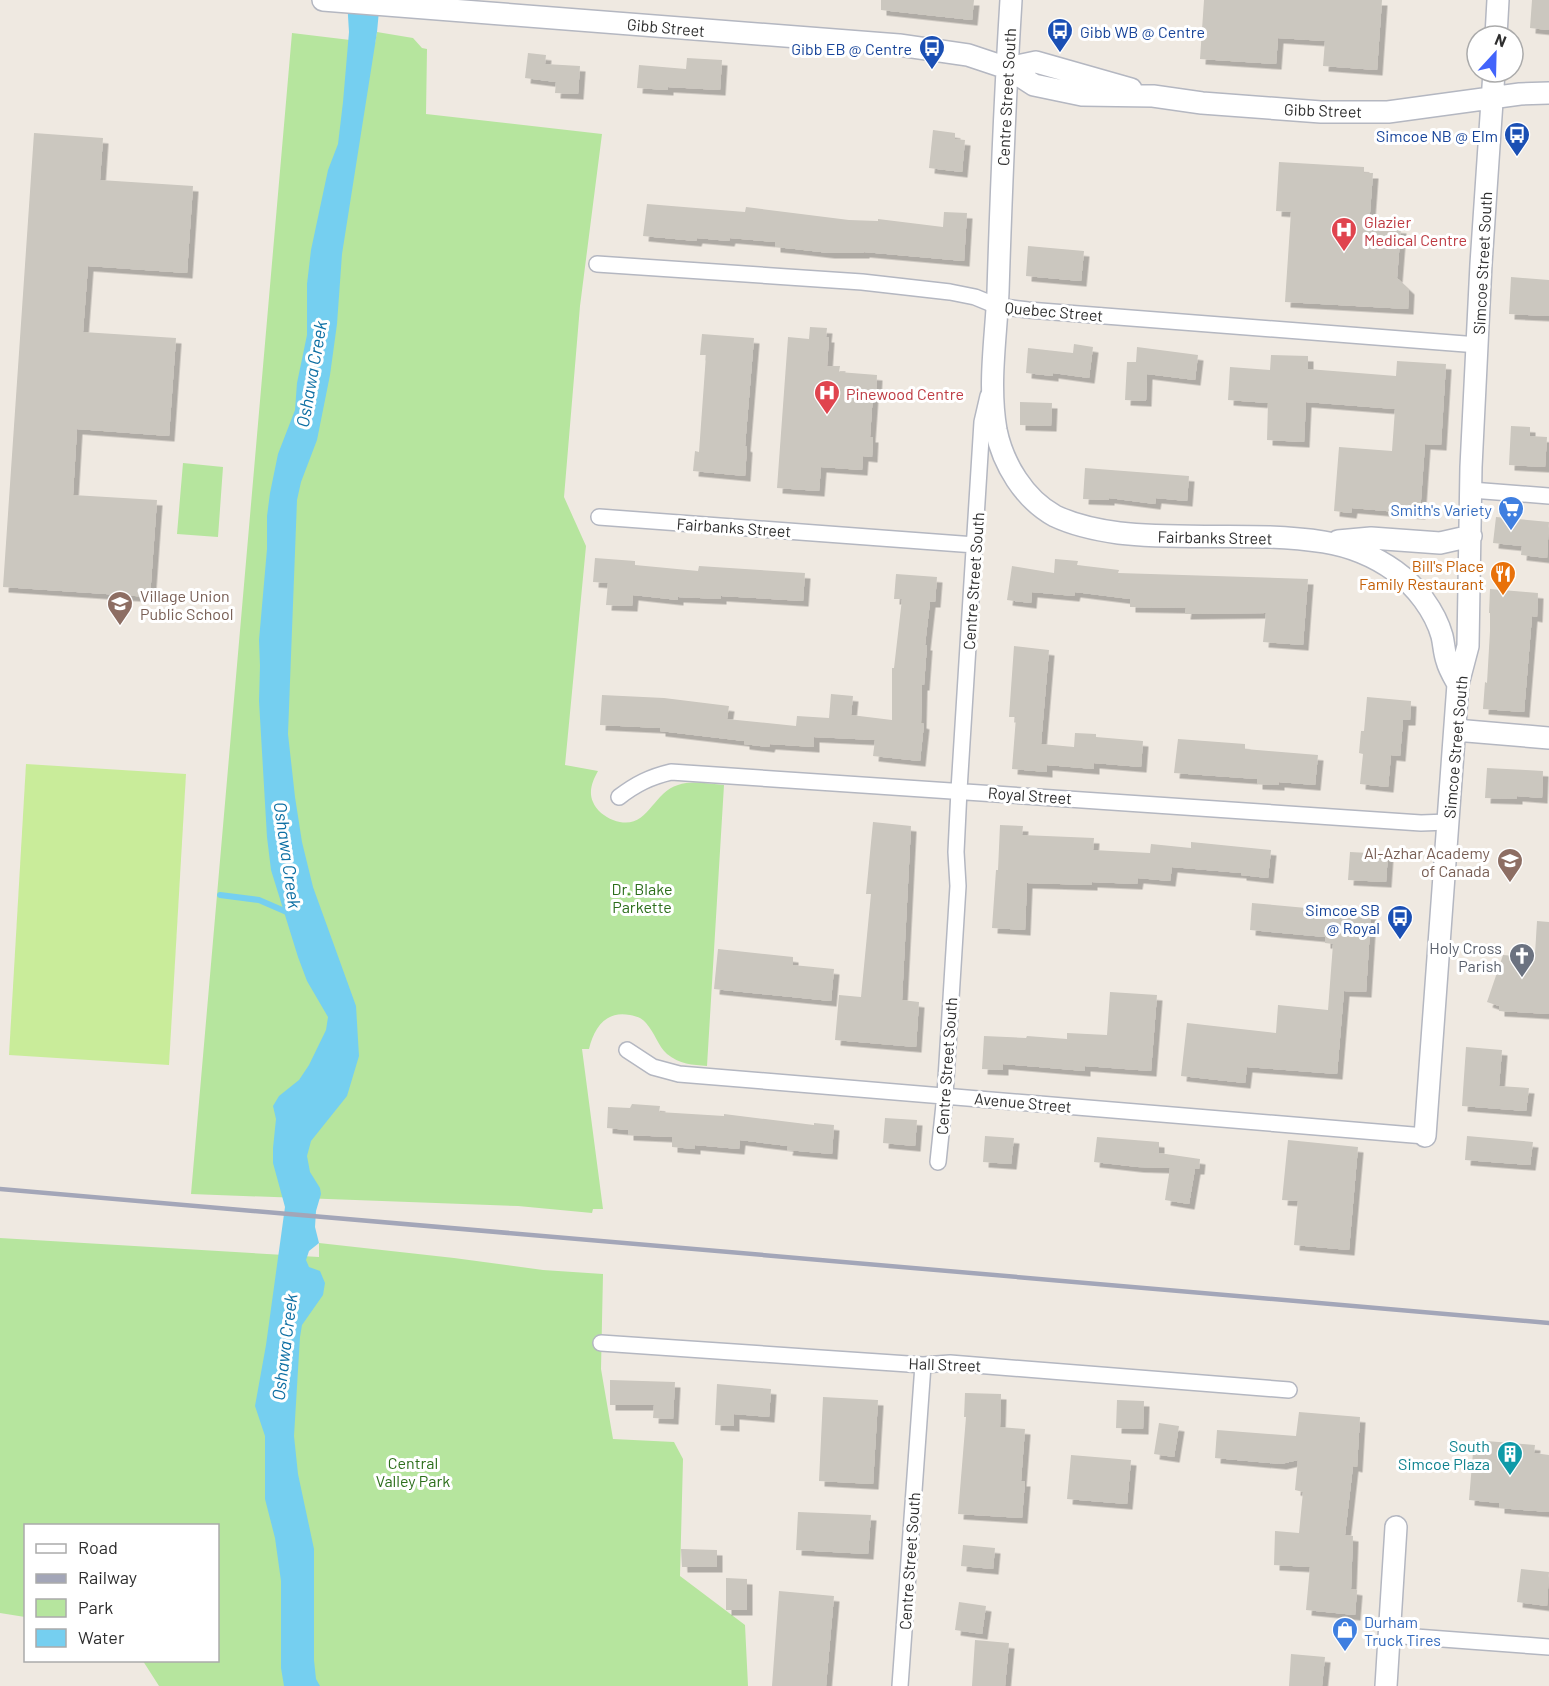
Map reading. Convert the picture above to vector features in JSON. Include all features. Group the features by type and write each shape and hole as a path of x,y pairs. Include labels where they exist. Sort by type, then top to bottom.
{"main road":[{"name":"Gibb Street","path":"323,0 899,45 968,55 1007,68 1036,62 1154,96 1202,103 1321,112 1388,112 1520,94 1549,93"},
{"name":"Centre Street South","path":"992,380 1011,0"},
{"path":"1497,24 1498,0"},
{"name":"Simcoe Street South","path":"1425,1136 1458,684 1468,646 1471,490 1481,264 1493,84"},
{"name":"Fairbanks Street","path":"992,380 996,430 1003,452 1015,477 1031,497 1053,514 1071,523 1093,529 1134,535 1326,542 1364,553 1396,571 1412,585 1435,618 1442,636 1447,661 1458,684"},
{"path":"1326,542 1371,538 1440,543 1471,536"},
{"path":"1455,730 1549,738"},
{"path":"1386,1686 1396,1527"}],"street":[{"name":"Quebec Street","path":"597,264 862,282 950,292 975,297 997,306 1028,310 1478,345"},
{"name":"Centre Street South","path":"938,1162 945,1095 958,886 956,852 959,790 982,423 992,380"},
{"path":"1471,490 1549,495"},
{"name":"Fairbanks Street","path":"599,517 975,544"},
{"name":"Royal Street","path":"619,797 636,784 653,776 671,772 959,790 1412,823 1448,822"},
{"name":"Avenue Street","path":"627,1050 652,1067 679,1074 1425,1136"},
{"name":"Hall Street","path":"601,1343 923,1365 950,1363 1288,1390"},
{"name":"Centre Street South","path":"900,1686 923,1365"},
{"path":"1389,1635 1549,1647"}],"green space":[{"name":"Dr. Blake Parkette","path":"377,32 413,38 422,48 427,49 426,114 602,134 580,306 564,497 586,546 565,765 598,771 591,790 594,805 607,817 625,823 642,817 661,796 678,785 695,783 724,785 707,1066 676,1060 667,1054 646,1023 637,1017 614,1015 602,1022 594,1034 589,1049 582,1049 603,1209 593,1209 592,1213 518,1206 191,1194 292,33 375,43"},
{"path":"183,463 223,467 218,537 177,534"},
{"path":"26,764 186,774 169,1065 9,1055"},
{"name":"Central Valley Park","path":"0,1238 319,1257 319,1243 543,1270 603,1274 601,1369 613,1439 674,1442 683,1459 680,1576 745,1625 748,1686 159,1686 144,1662 219,1662 219,1524 24,1524 24,1617 0,1613"}],"water":[{"name":"Oshawa Creek","path":"347,0 380,0 342,254 337,324 330,375 317,440 301,482 297,500 288,734 302,842 313,887 356,1006 359,1056 347,1096 311,1141 307,1156 310,1172 321,1194 316,1211 315,1227 319,1243 309,1251 306,1260 309,1267 320,1271 325,1283 323,1295 302,1325 294,1436 298,1474 314,1549 314,1660 316,1679 320,1686 284,1686 281,1668 281,1581 275,1538 265,1499 265,1436 255,1406 285,1207 273,1163 276,1119 273,1106 279,1096 299,1080 309,1065 326,1030 328,1017 307,981 271,870 259,701 259,640 270,493 278,454 295,410 297,383 307,335 307,284 311,250 328,170 338,144 349,32"}],"building":[{"path":"881,0 974,0 972,20 881,10"},
{"path":"1204,0 1382,0 1377,70 1323,66 1325,41 1278,38 1276,64 1200,59"},
{"path":"1532,0 1549,0 1549,30 1530,28"},
{"path":"528,53 546,55 545,64 580,66 578,94 555,93 556,82 525,78"},
{"path":"687,58 722,60 720,90 637,88 639,65 686,69"},
{"path":"933,130 955,133 955,139 965,140 962,172 929,168"},
{"path":"34,133 103,138 100,180 193,186 187,273 88,266 83,332 176,338 169,436 77,429 73,495 157,500 150,597 3,587"},
{"name":"Glazier Medical Centre","path":"1279,162 1364,167 1364,173 1373,173 1369,226 1401,228 1397,278 1409,289 1408,309 1285,302 1291,212 1276,211"},
{"path":"647,204 745,212 746,207 849,220 878,221 878,219 943,227 944,212 967,213 964,261 864,252 829,253 775,247 775,242 730,238 729,241 697,238 696,241 643,236"},
{"path":"1028,246 1084,251 1081,281 1026,276"},
{"path":"1511,277 1549,280 1549,316 1509,314"},
{"name":"Pinewood Centre","path":"810,327 827,328 826,337 829,337 827,366 840,366 839,372 877,375 876,394 873,394 870,437 873,437 872,457 863,456 862,470 821,467 819,491 777,488 788,337 809,339"},
{"path":"702,334 754,338 745,446 747,447 745,476 693,471 695,451 699,452 706,355 700,355"},
{"path":"1074,344 1093,347 1089,378 1053,373 1053,376 1026,373 1028,348 1073,353"},
{"path":"1137,347 1198,355 1195,380 1147,374 1146,401 1125,400 1127,362 1136,362"},
{"path":"1271,355 1308,356 1308,369 1396,376 1397,361 1446,364 1441,445 1425,444 1420,514 1352,508 1351,513 1334,511 1339,447 1392,451 1395,409 1306,402 1304,442 1267,440 1268,403 1228,400 1230,367 1270,370"},
{"path":"1020,402 1052,403 1051,426 1020,425"},
{"path":"1511,426 1530,427 1530,436 1547,437 1545,467 1509,465"},
{"path":"1085,468 1189,476 1187,501 1156,498 1155,504 1109,498 1109,500 1083,499"},
{"path":"1496,517 1549,522 1547,558 1521,555 1522,546 1493,543"},
{"path":"595,558 635,561 635,565 698,571 699,566 805,573 803,601 721,596 721,599 678,597 678,600 633,595 632,606 606,605 608,583 593,582"},
{"path":"1055,559 1078,561 1077,565 1119,570 1118,573 1308,579 1303,645 1263,642 1266,613 1185,614 1186,608 1130,607 1130,599 1075,592 1074,596 1032,592 1031,603 1007,600 1012,566 1054,573"},
{"path":"896,574 937,577 935,602 930,602 925,645 927,645 924,685 922,685 921,723 924,724 920,761 873,756 875,740 814,737 814,747 770,744 769,747 744,744 744,741 660,731 660,728 600,725 602,695 664,698 729,706 727,719 796,726 797,716 829,718 831,694 853,696 851,715 892,720 892,668 894,668 902,599 894,599"},
{"path":"1490,589 1538,593 1537,617 1532,616 1524,712 1483,709 1485,682 1487,683"},
{"path":"1014,646 1049,650 1041,744 1074,747 1075,733 1143,741 1141,767 1094,763 1094,769 1047,765 1047,772 1012,769 1016,717 1009,717"},
{"path":"1367,697 1411,701 1410,720 1403,720 1400,756 1391,755 1388,787 1360,784 1363,754 1359,753 1361,731 1364,731"},
{"path":"1178,739 1245,744 1245,749 1318,755 1315,785 1279,782 1279,785 1257,784 1257,779 1174,773"},
{"path":"1487,768 1543,771 1542,798 1517,796 1517,799 1485,798"},
{"path":"873,822 911,826 902,1000 919,1002 916,1047 835,1040 839,995 861,997 871,894 866,894"},
{"path":"1000,825 1023,826 1022,835 1094,838 1093,850 1150,853 1151,844 1191,848 1191,842 1271,850 1268,878 1241,875 1241,873 1172,867 1170,881 1138,878 1137,884 1027,883 1025,930 992,928"},
{"path":"1350,852 1388,854 1386,882 1348,880"},
{"path":"1252,903 1371,914 1366,992 1344,991 1337,1074 1247,1067 1245,1083 1181,1076 1187,1023 1276,1033 1278,1005 1328,1010 1333,944 1325,943 1325,937 1250,930"},
{"name":"Holy Cross Parish","path":"1537,921 1549,922 1549,1014 1499,1011 1499,1006 1487,1002 1503,955 1515,956 1515,952 1535,954"},
{"path":"718,949 793,957 793,965 834,969 831,1001 714,989"},
{"path":"1110,992 1157,995 1151,1071 1085,1066 1085,1071 1003,1064 1003,1070 982,1069 984,1036 1067,1039 1067,1033 1107,1035"},
{"path":"1466,1047 1502,1050 1499,1086 1529,1088 1526,1111 1462,1106"},
{"path":"632,1104 660,1106 659,1112 724,1116 724,1114 814,1125 814,1123 834,1125 832,1154 787,1150 788,1146 740,1140 739,1149 695,1145 695,1149 672,1147 672,1137 628,1135 628,1130 607,1128 608,1107 630,1108"},
{"path":"885,1118 917,1120 915,1146 883,1143"},
{"path":"985,1136 1014,1138 1011,1164 983,1162"},
{"path":"1467,1136 1533,1142 1530,1165 1465,1160"},
{"path":"1097,1137 1159,1142 1159,1153 1200,1159 1199,1169 1195,1169 1189,1204 1165,1200 1170,1168 1094,1162"},
{"path":"1288,1140 1358,1147 1349,1250 1294,1245 1298,1201 1282,1200"},
{"path":"610,1380 675,1382 673,1419 653,1418 654,1405 610,1405"},
{"path":"717,1384 771,1389 769,1417 734,1414 734,1426 715,1425"},
{"path":"965,1393 1001,1394 1000,1427 1025,1429 1021,1481 1025,1481 1022,1518 958,1514 966,1417 964,1417"},
{"path":"823,1397 878,1400 873,1484 819,1481"},
{"path":"1117,1400 1144,1401 1143,1429 1116,1428"},
{"path":"1299,1412 1360,1417 1357,1467 1353,1466 1345,1535 1353,1536 1351,1589 1357,1590 1355,1615 1306,1610 1310,1567 1274,1565 1275,1531 1299,1533 1303,1492 1295,1490 1298,1460 1281,1464 1215,1458 1217,1430 1296,1436"},
{"path":"1159,1423 1179,1426 1174,1457 1154,1454"},
{"name":"South Simcoe Plaza","path":"1474,1440 1535,1445 1534,1453 1549,1455 1549,1512 1499,1508 1499,1503 1469,1500"},
{"path":"1071,1455 1131,1460 1127,1504 1067,1499"},
{"path":"798,1512 871,1515 868,1554 796,1550"},
{"path":"963,1545 995,1548 993,1569 961,1566"},
{"path":"681,1549 717,1550 717,1567 682,1567"},
{"path":"1521,1569 1549,1572 1547,1606 1517,1602"},
{"path":"726,1578 747,1579 747,1610 726,1610"},
{"path":"779,1591 834,1596 826,1686 772,1686"},
{"path":"959,1602 986,1606 982,1634 955,1630"},
{"path":"975,1640 1009,1643 1005,1686 972,1686"},
{"path":"1291,1654 1325,1657 1322,1686 1289,1686"}],"waterway":[{"name":"Oshawa Creek","path":"220,895 259,900 289,913"}],"railway":[{"path":"0,1189 1549,1323"}],"place":[{"name":"Gibb WB @ Centre","path":"1060,54"},
{"name":"Gibb EB @ Centre","path":"932,71"},
{"name":"Simcoe NB @ Elm","path":"1517,158"},
{"name":"Glazier Medical Centre","path":"1344,253"},
{"name":"Pinewood Centre","path":"827,416"},
{"name":"Smith's Variety","path":"1511,532"},
{"name":"Bill's Place Family Restaurant","path":"1503,597"},
{"name":"Village Union Public School","path":"120,627"},
{"name":"Al-Azhar Academy of Canada","path":"1510,884"},
{"name":"Simcoe SB @ Royal","path":"1400,941"},
{"name":"Holy Cross Parish","path":"1522,979"},
{"name":"South Simcoe Plaza","path":"1510,1477"},
{"name":"Durham Truck Tires","path":"1345,1653"}]}
